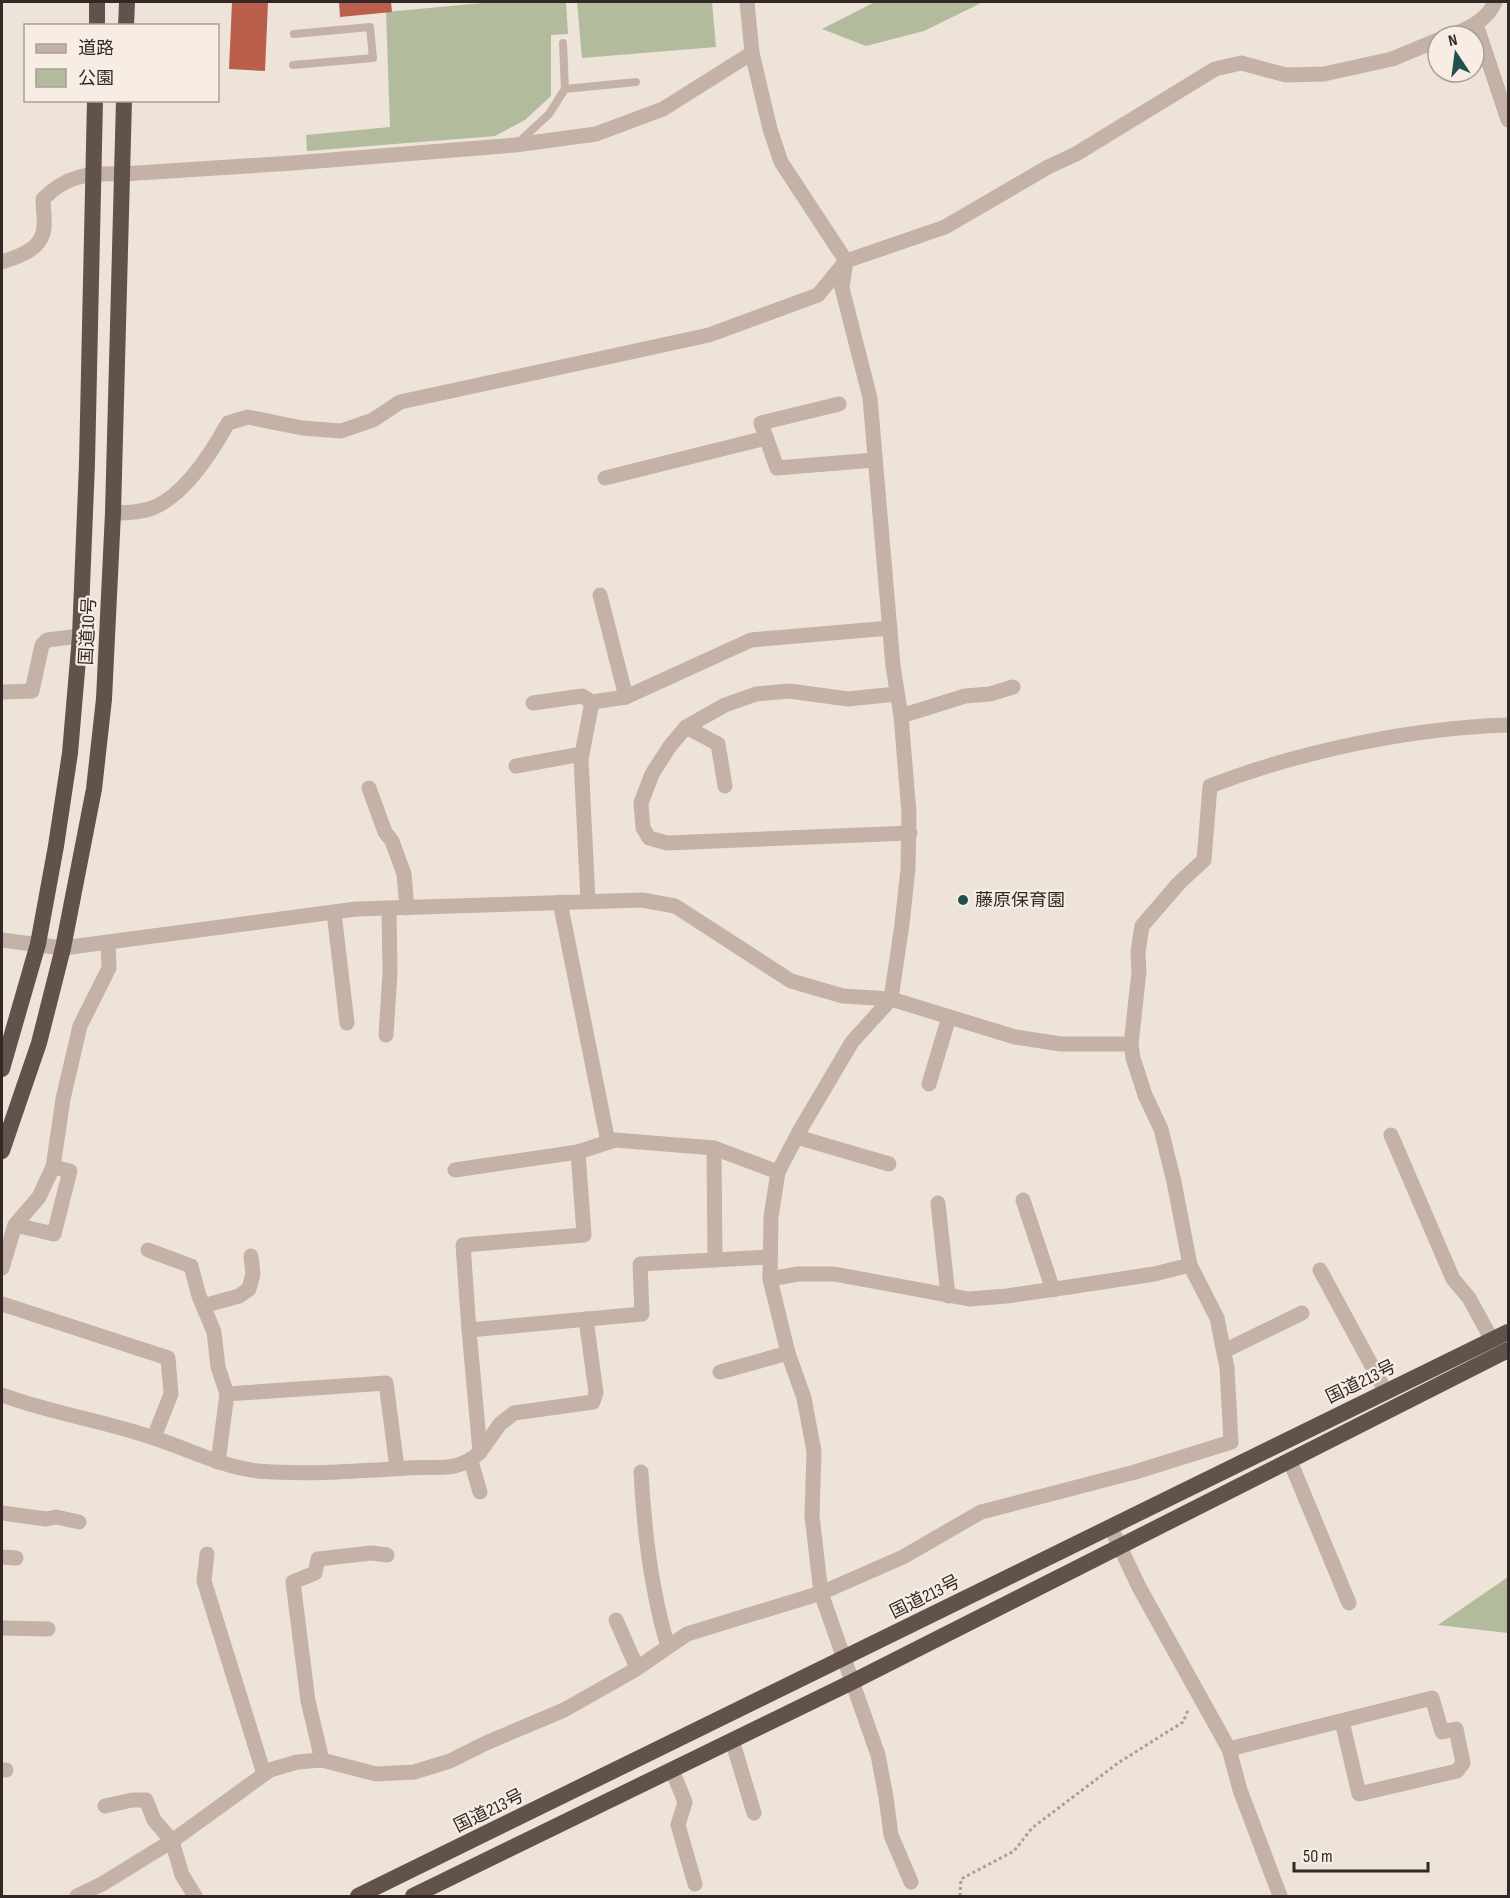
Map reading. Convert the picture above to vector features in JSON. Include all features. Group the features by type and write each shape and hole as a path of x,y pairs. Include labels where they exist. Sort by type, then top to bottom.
{"highway":[{"path":"97,2 97,24"},
{"path":"126,24 127,2"},
{"name":"国道10号","path":"2,1069 38,945 70,753 80,636 87,463 95,102"},
{"name":"国道10号","path":"2,1150 39,1043 63,948 94,789 104,699 114,513 124,102"},
{"name":"国道213号","path":"358,1896 1509,1332"},
{"path":"413,1896 852,1682 1509,1350"}],"street":[{"path":"747,2 752,53 770,129 781,162 846,261 842,288 870,398 896,694 901,716 910,833 902,924 891,999 852,1042 778,1172 771,1217 770,1279 788,1353 804,1398 814,1451 812,1516 820,1593 878,1755 891,1835 911,1882"},
{"path":"1476,24 1495,2"},
{"path":"114,513 153,508 177,494 218,442 228,423 248,417 303,428 341,431 373,420 400,402 709,336 818,295 846,261 945,227 1048,167 1076,154 1215,69 1241,63 1286,75 1324,74 1392,59 1426,45"},
{"path":"2,262 25,254 38,242 43,233 43,199 65,181 94,173 122,174 293,163 516,145 596,134 663,109 752,53"},
{"path":"1486,53 1509,120"},
{"path":"839,404 761,423 777,468 874,460"},
{"path":"605,478 766,438"},
{"path":"600,595 626,697"},
{"path":"533,704 582,696 592,702 626,697 751,640 890,628"},
{"path":"2,692 33,691 42,645 47,640 80,636"},
{"path":"901,716 965,696 990,694 1013,687"},
{"path":"896,694 848,699 789,691 756,694 725,705 687,727 670,746 652,774 641,802 643,828 649,838 667,843 910,833"},
{"path":"588,901 582,754 592,702"},
{"path":"77,1896 102,1884 172,1841 270,1770 297,1762 322,1760 376,1774 414,1772 450,1761 564,1710 637,1668 687,1634 820,1593 903,1557 981,1512 1135,1472 1231,1442 1227,1368 1217,1318 1190,1265 1161,1129 1145,1095 1132,1058 1131,1044 1142,926 1179,883 1204,860 1210,786 1252,770 1354,744 1469,726 1509,725"},
{"path":"687,727 718,744 725,786"},
{"path":"516,766 582,754"},
{"path":"369,789 404,874 407,908"},
{"path":"2,940 63,948 356,909 642,900 675,906 791,981 843,996 891,999 1015,1037 1061,1044 1131,1044"},
{"path":"560,902 608,1142"},
{"path":"386,1035 390,973 389,908"},
{"path":"334,913 347,1023"},
{"path":"2,1269 15,1224 39,1197 53,1167 63,1099 80,1026 109,968 108,943"},
{"path":"929,1084 949,1017"},
{"path":"1391,1135 1453,1279 1469,1298 1492,1340"},
{"path":"797,1137 889,1164"},
{"path":"455,1170 578,1152 615,1140 714,1148 778,1172"},
{"path":"714,1148 715,1260"},
{"path":"480,1492 463,1245 584,1234 578,1152"},
{"path":"15,1224 54,1234 70,1171 53,1167"},
{"path":"1023,1200 1053,1290"},
{"path":"938,1203 948,1296"},
{"path":"148,1250 191,1266 203,1306 214,1332 218,1367 227,1394 218,1462"},
{"path":"203,1306 239,1296 249,1289 253,1274 251,1256"},
{"path":"470,1330 642,1314 640,1264 770,1257"},
{"path":"770,1279 798,1274 834,1274 948,1296 978,1299 1154,1274 1190,1265"},
{"path":"1320,1270 1386,1392"},
{"path":"2,1304 168,1358 171,1394 154,1437"},
{"path":"1224,1351 1302,1313"},
{"path":"2,1395 30,1406 154,1437 218,1462 257,1471 333,1472 459,1467 476,1456 500,1424 514,1413 592,1402 596,1393 586,1319"},
{"path":"720,1372 788,1353"},
{"path":"227,1394 386,1383 397,1468"},
{"path":"1290,1461 1349,1603"},
{"path":"642,1472 643,1510 658,1612 668,1647"},
{"path":"2,1513 46,1519 56,1517 79,1522"},
{"path":"1111,1528 1139,1587 1229,1749 1240,1790 1280,1896"},
{"path":"322,1760 308,1701 293,1582 315,1573 318,1559 371,1553 387,1555"},
{"path":"207,1554 204,1581 264,1774"},
{"path":"616,1620 637,1668"},
{"path":"2,1628 48,1629"},
{"path":"1229,1749 1432,1698 1442,1732 1456,1729 1463,1763 1457,1771 1359,1794 1342,1721"},
{"path":"732,1740 754,1813"},
{"path":"672,1770 685,1802 678,1825 695,1884"},
{"path":"105,1806 132,1800 146,1800 154,1820 172,1841 182,1875 195,1896"}],"lane":[{"path":"293,65 373,58 370,27 294,34"},
{"path":"516,145 549,114 565,89 563,43"},
{"path":"565,89 636,82"}],"path":[{"path":"960,1896 961,1879 1014,1851 1032,1828 1118,1762 1183,1722 1197,1688"}],"green space":[{"path":"493,2 566,2 568,34 551,35 551,96 525,120 495,136 307,151 306,135 390,127 386,12"},
{"path":"577,2 712,2 716,47 582,58"},
{"path":"875,2 983,2 924,31 866,46 822,29"},
{"path":"1508,1577 1508,1633 1438,1625"}],"building":[{"path":"232,2 268,2 265,71 229,69"},
{"path":"339,2 391,2 392,12 340,17"}],"place":[{"name":"藤原保育園","path":"963,900"}]}
